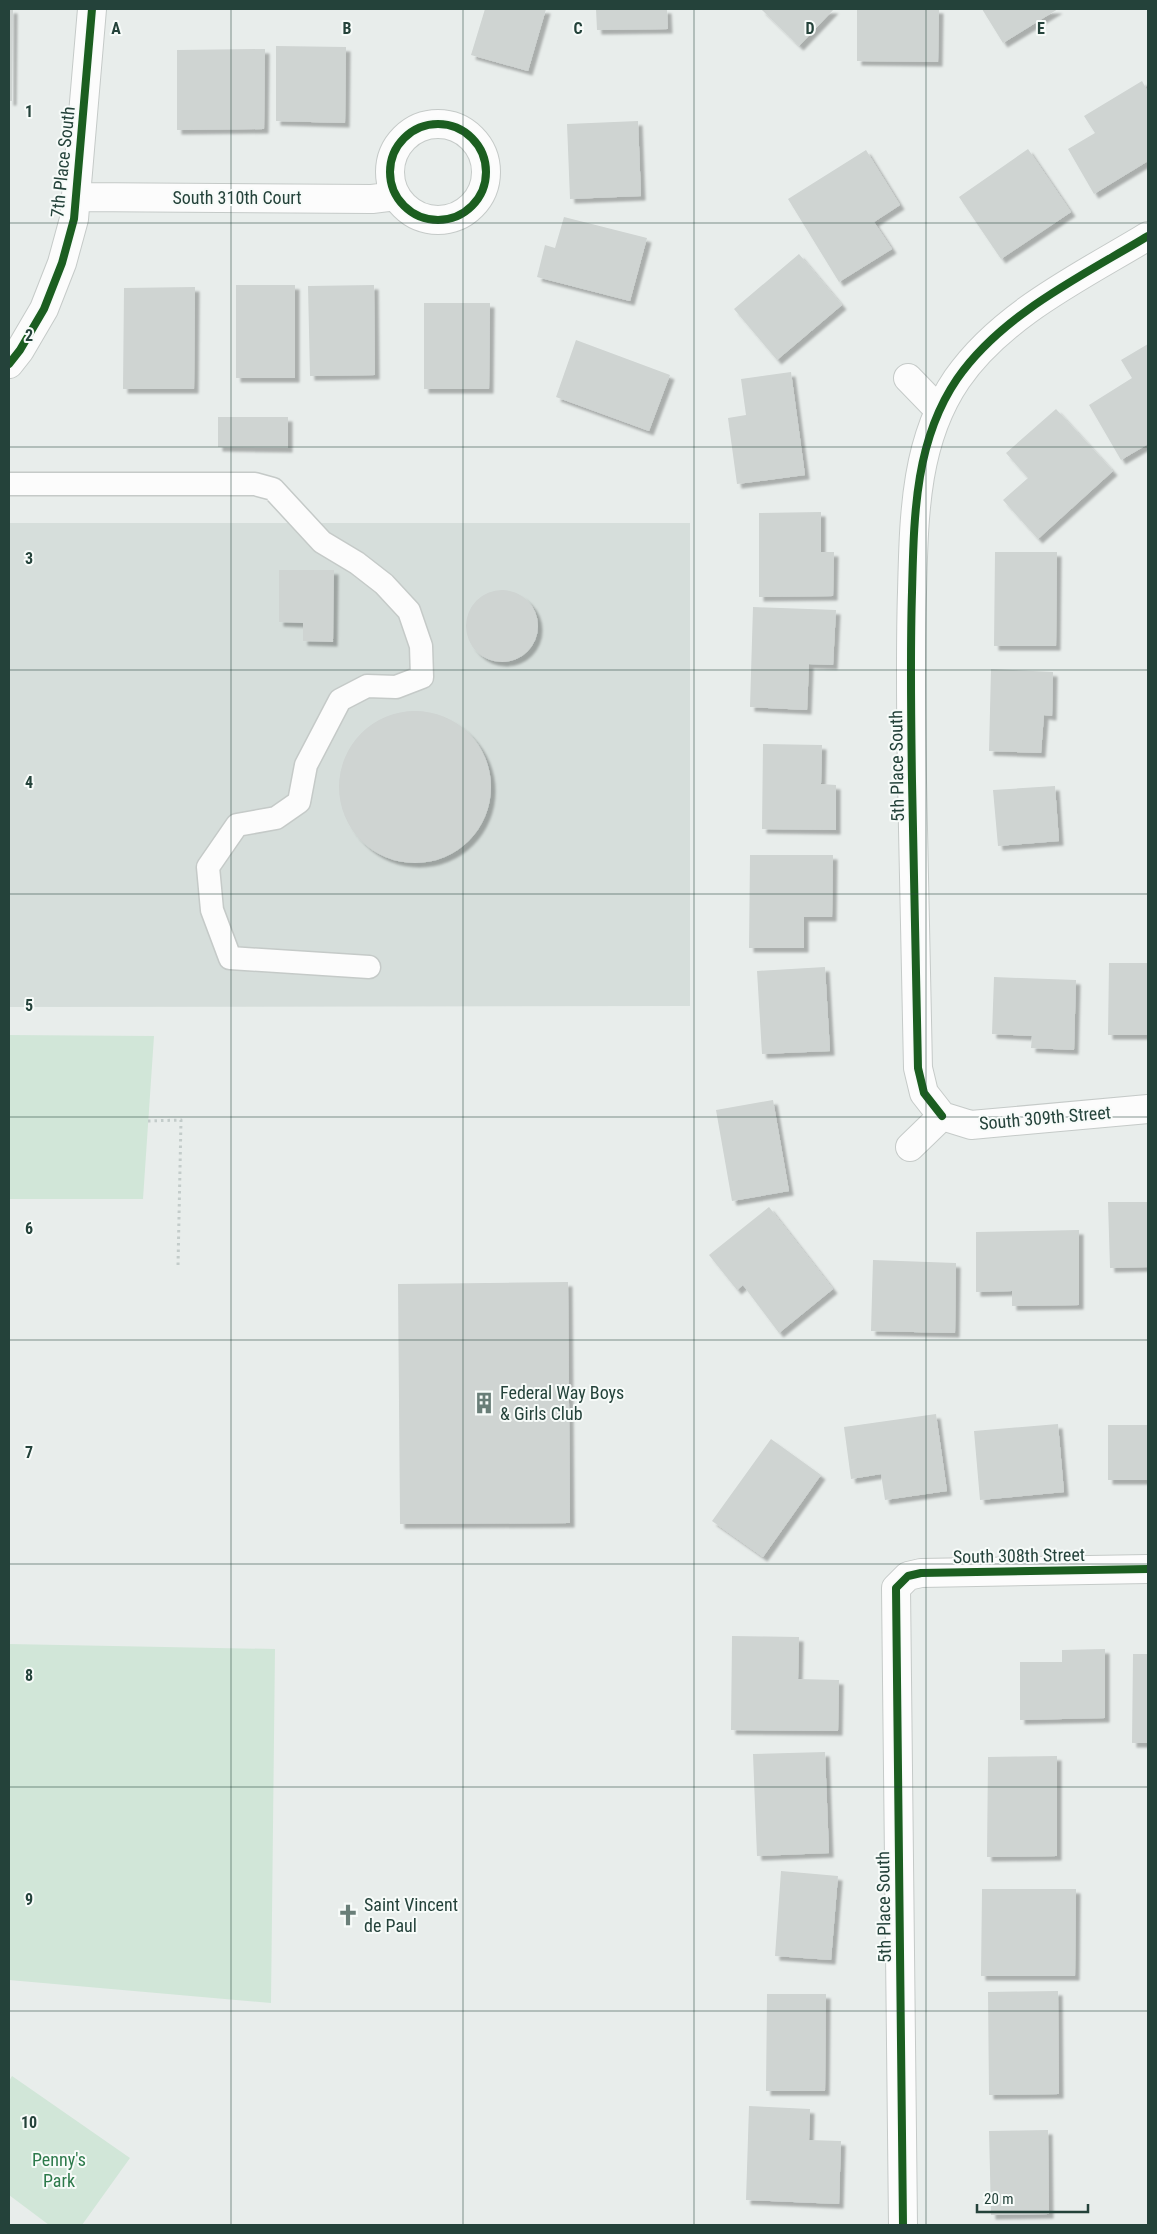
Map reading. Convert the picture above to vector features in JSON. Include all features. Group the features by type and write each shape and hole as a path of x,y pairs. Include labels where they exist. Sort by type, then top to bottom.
{"street":[{"name":"7th Place South","path":"9,364 20,350 44,309 62,263 74,219 78,197 80,139 92,9"},
{"name":"South 310th Court","path":"78,197 372,199 396,196"},
{"name":"5th Place South","path":"942,1116 924,1093 918,1068 910,654 913,561 919,475 928,439 939,410 958,378 999,333 1053,294 1148,236"},
{"path":"908,378 939,410"},
{"name":"South 309th Street","path":"942,1116 971,1125 1148,1109"},
{"path":"910,1147 942,1116"},
{"name":"South 308th Street","path":"896,1588 908,1576 922,1573 1148,1569"},
{"name":"5th Place South","path":"896,1588 903,2225"}],"lane":[{"path":"9,484 254,484 273,489 322,542 357,563 384,584 409,611 421,646 422,677 396,687 367,686 340,700 306,765 299,802 276,818 237,825 208,868 212,910 230,958 369,966"}],"path":[{"path":"148,1121 181,1120 178,1266"}],"shaded area":[{"path":"9,523 690,523 690,1006 9,1007"}],"green space":[{"path":"9,1035 154,1036 143,1199 9,1199"},
{"path":"9,1644 275,1649 271,2003 9,1980"},
{"name":"Penny's Park","path":"12,2076 130,2158 82,2225 49,2225 9,2195 9,2081"}],"building":[{"path":"9,9 13,9 12,101 9,101"},
{"path":"485,9 546,9 528,71 471,55"},
{"path":"596,9 667,9 668,29 597,30"},
{"path":"761,9 834,9 799,46"},
{"path":"857,9 939,9 938,62 857,61"},
{"path":"982,9 1058,9 1003,43"},
{"path":"276,46 346,47 345,123 276,121"},
{"path":"265,49 264,129 177,130 177,50"},
{"path":"1142,81 1148,92 1148,161 1094,194 1068,149 1095,133 1084,116"},
{"path":"638,121 641,196 570,199 567,124"},
{"path":"1028,149 1071,212 1001,259 959,197"},
{"path":"866,150 900,205 874,222 892,249 839,282 788,199"},
{"path":"564,217 647,238 630,301 537,277 545,245 555,248"},
{"path":"799,254 842,305 777,360 734,309"},
{"path":"236,285 295,285 295,378 236,378"},
{"path":"374,285 375,375 310,376 308,286"},
{"path":"195,287 194,389 123,389 124,288"},
{"path":"424,303 490,303 489,389 424,389"},
{"path":"576,340 670,375 649,431 556,397"},
{"path":"1148,344 1148,444 1121,460 1089,405 1132,378 1121,360"},
{"path":"791,372 805,475 737,484 728,418 746,415 741,379"},
{"path":"1056,409 1113,471 1038,539 1003,500 1028,478 1006,453"},
{"path":"218,417 288,417 288,448 218,447"},
{"path":"821,512 821,552 834,552 833,596 759,597 759,513"},
{"path":"995,552 1057,552 1056,646 994,646"},
{"path":"279,570 334,570 333,642 303,641 303,623 279,622"},
{"path":"502,590 522,596 532,606 538,626 532,646 522,656 502,662 482,656 472,646 466,626 472,606 482,596"},
{"path":"753,607 836,610 833,665 809,664 807,710 750,707"},
{"path":"991,669 1053,672 1052,716 1044,715 1041,753 989,751"},
{"path":"415,711 444,717 469,733 485,758 491,787 485,816 469,841 444,857 415,863 386,857 361,841 345,816 339,787 345,758 361,733 386,717"},
{"path":"763,744 822,745 821,784 836,785 836,830 762,829"},
{"path":"1055,786 1059,841 998,846 993,790"},
{"path":"750,855 833,855 832,917 804,917 804,948 749,948"},
{"path":"1109,963 1148,963 1148,1035 1108,1035"},
{"path":"825,967 830,1051 762,1054 757,971"},
{"path":"994,977 1076,980 1074,1050 1031,1048 1032,1036 992,1034"},
{"path":"773,1100 789,1191 732,1201 716,1110"},
{"path":"1108,1202 1148,1202 1148,1267 1110,1268"},
{"path":"769,1207 833,1289 779,1333 743,1285 737,1290 709,1255"},
{"path":"1079,1230 1079,1305 1012,1306 1012,1291 976,1292 976,1232"},
{"path":"873,1260 956,1263 955,1333 871,1331"},
{"name":"Federal Way Boys & Girls Club","path":"568,1282 570,1523 400,1524 398,1284"},
{"path":"936,1414 947,1491 885,1500 881,1474 851,1479 844,1427"},
{"path":"1058,1424 1064,1492 980,1500 974,1431"},
{"path":"1108,1425 1148,1425 1148,1480 1108,1480"},
{"path":"771,1439 821,1475 763,1557 712,1521"},
{"path":"732,1636 799,1637 798,1679 839,1680 838,1731 731,1730"},
{"path":"1105,1649 1105,1718 1020,1720 1020,1662 1062,1662 1062,1650"},
{"path":"1133,1654 1148,1654 1148,1743 1132,1743"},
{"path":"825,1752 829,1853 757,1856 753,1754"},
{"path":"1057,1756 1057,1856 987,1857 988,1757"},
{"path":"781,1871 838,1876 831,1960 775,1956"},
{"path":"982,1889 1076,1889 1075,1976 981,1976"},
{"path":"1058,1991 1059,2094 989,2095 988,1992"},
{"path":"767,1994 826,1994 825,2091 766,2091"},
{"path":"749,2106 810,2109 809,2140 841,2141 839,2204 746,2200"},
{"path":"1048,2130 1049,2214 991,2215 989,2131"}],"cycle path":[{"path":"9,364 20,350 44,309 62,263 74,219 92,9"},
{"path":"438,124 456,128 472,138 482,154 486,172 482,190 472,206 456,216 438,220 420,216 404,206 394,190 390,172 394,154 404,138 420,128 438,124"},
{"path":"942,1116 924,1093 918,1068 911,639 914,537 919,482 924,455 943,403 957,379 975,356 997,335 1045,298 1148,236"},
{"path":"903,2225 896,1588 908,1576 921,1573 1148,1569"}],"place":[{"name":"Federal Way Boys & Girls Club","path":"484,1403"},
{"name":"Saint Vincent de Paul","path":"348,1915"}]}
